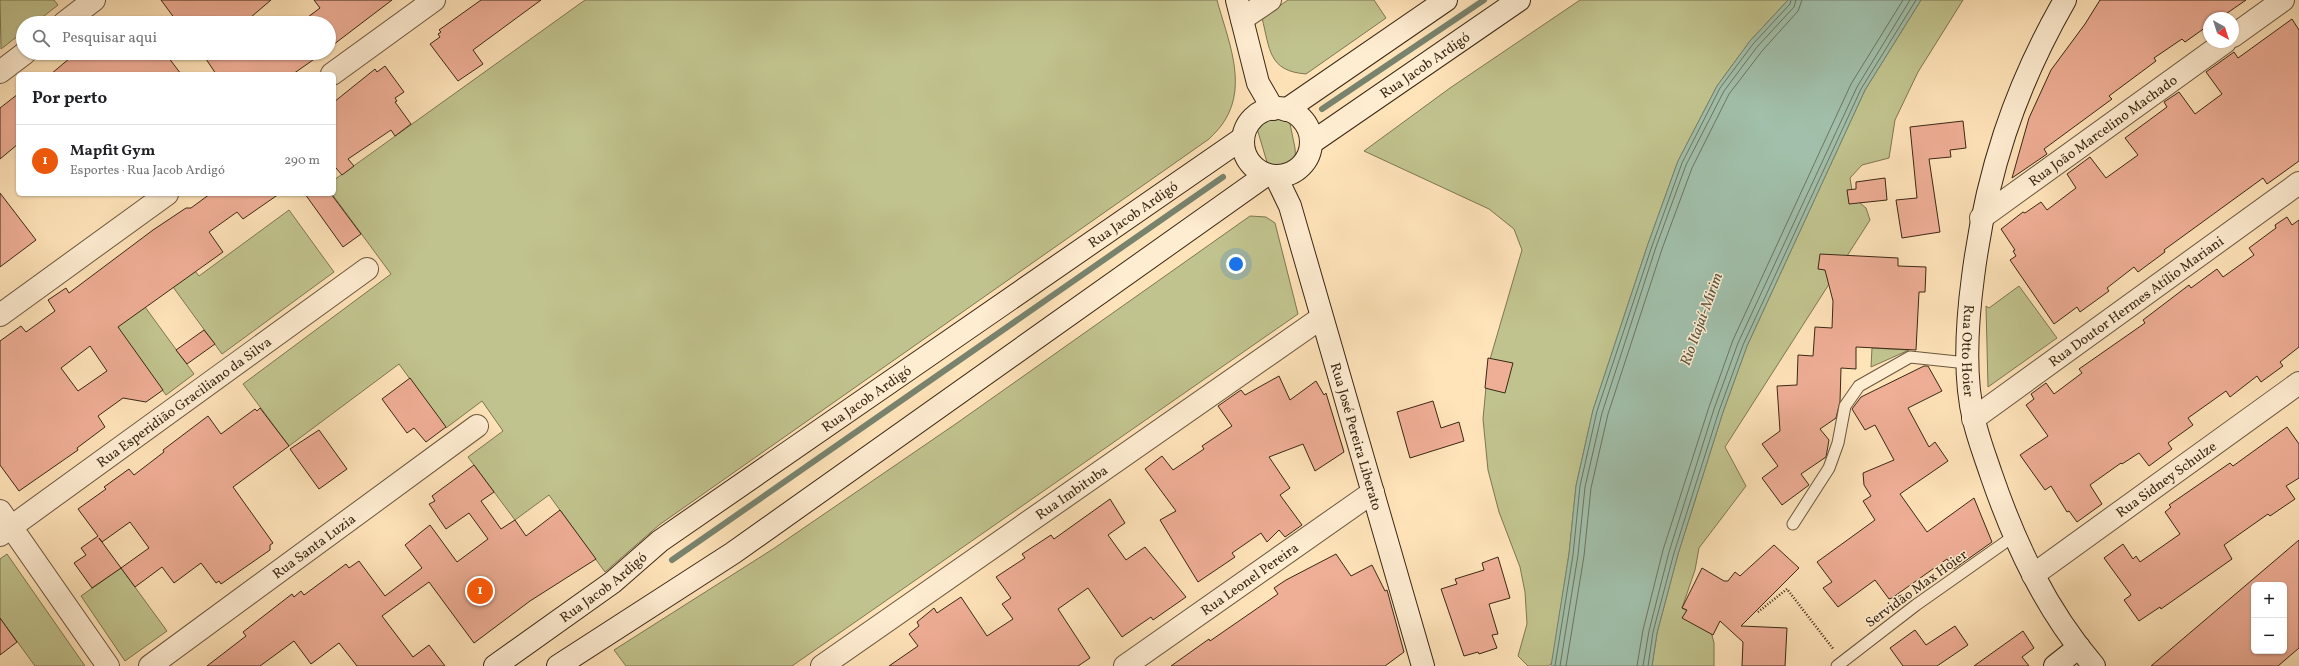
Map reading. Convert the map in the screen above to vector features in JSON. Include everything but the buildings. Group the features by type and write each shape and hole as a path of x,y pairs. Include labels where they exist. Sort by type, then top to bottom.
{"street":[{"path":"335,72 434,0"},
{"path":"1270,0 1240,9 1258,83 1243,147 1250,164 1271,176"},
{"path":"1248,128 1262,112 1280,109 1446,0"},
{"name":"Rua Jacob Ardigó","path":"1311,143 1519,0"},
{"name":"Rua Otto Hoier","path":"2065,0 2034,59 2012,107 1981,218 1969,307 1968,363 1973,419 2014,536 2053,612 2094,666"},
{"path":"2239,32 2283,0"},
{"path":"71,16 86,2"},
{"name":"Rua João Marcelino Machado","path":"1981,218 2217,48"},
{"path":"0,72 16,60"},
{"path":"558,666 733,553 1271,176 1289,174 1298,169 1305,162 1311,143 1310,134 1304,122 1294,113 1280,109 1258,83"},
{"name":"Rua Jacob Ardigó","path":"495,666 613,582 660,541 1248,128"},
{"name":"Rua José Pereira Liberato","path":"1290,206 1298,169"},
{"name":"Rua José Pereira Liberato","path":"1271,176 1290,206 1321,318 1423,666"},
{"name":"Rua Doutor Hermes Atílio Mariani","path":"1973,419 2299,183"},
{"path":"0,315 165,196"},
{"name":"Rua Esperidião Graciliano da Silva","path":"4,524 367,269"},
{"name":"Rua Imbituba","path":"822,666 1321,318"},
{"name":"Rua Sidney Schulze","path":"2033,575 2299,383"},
{"name":"Rua Santa Luzia","path":"150,666 477,426"},
{"name":"Rua Leonel Pereira","path":"1125,666 1373,492"},
{"path":"4,524 108,666"},
{"path":"2055,666 2079,647"}],"lane":[{"path":"1793,524 1829,468 1838,443 1845,406 1859,386 1910,357 1968,363"},
{"name":"Servidão Max Hoier","path":"1840,664 1916,605 2014,536"}],"path":[{"path":"1758,612 1787,589 1840,664"}],"green space":[{"path":"0,0 54,0 58,5 44,16 16,16 16,37 1,49"},
{"path":"585,0 1217,0 1230,45 1235,76 1235,91 1232,106 1220,128 1209,139 659,525 605,572 549,495 515,520 468,457 503,431 482,401 446,428 399,364 289,446 243,384 391,274 333,196 336,196 336,179"},
{"path":"1288,0 1374,0 1386,18 1306,74 1294,72 1277,63 1269,49 1262,18"},
{"path":"1580,0 1788,0 1750,41 1717,86 1678,161 1648,244 1593,410 1576,486 1569,554 1552,663 1548,666 1528,666 1518,656 1527,624 1525,592 1520,567 1499,512 1488,470 1483,419 1488,366 1522,250 1514,229 1489,209 1364,151 1450,88"},
{"path":"1921,0 1963,0 1918,72 1895,120 1889,158 1862,165 1850,178 1853,197 1866,208 1870,220 1725,447 1746,486 1699,548 1695,570 1682,608 1709,624 1714,643 1714,666 1652,666 1657,633 1678,554 1723,412 1747,346 1865,90"},
{"path":"1272,115 1289,119 1295,148 1296,164 1282,172 1269,169 1256,125 1260,120"},
{"path":"289,210 334,272 222,354 173,287 195,271 199,276"},
{"path":"1250,216 1266,217 1275,223 1298,314 792,666 626,666 614,650 773,549 957,423"},
{"path":"2019,286 2057,338 1988,387 1986,306 1989,308"},
{"path":"145,307 194,374 166,395 117,327"},
{"path":"1872,348 1909,350 1871,367"},
{"path":"7,554 85,666 35,666 0,618 0,559"},
{"path":"121,568 167,631 125,661 81,596"}],"water":[{"name":"Rio Itajaí-Mirim","path":"1788,0 1921,0 1865,90 1747,346 1723,412 1678,554 1657,633 1652,666 1551,666 1569,554 1576,486 1593,410 1648,244 1678,161 1717,86 1750,41"}],"waterway":[{"path":"1322,109 1484,0"},
{"path":"672,560 1223,177"}],"place":[{"name":"Mapfit Gym","path":"480,591"}]}
